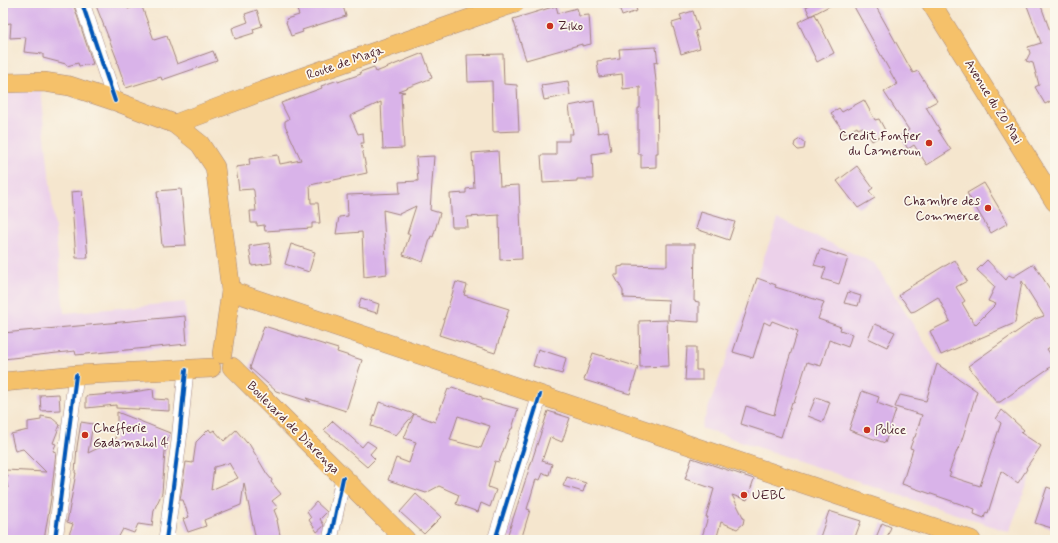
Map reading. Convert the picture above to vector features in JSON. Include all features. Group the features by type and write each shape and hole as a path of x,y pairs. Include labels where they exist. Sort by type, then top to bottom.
{"main road":[{"name":"Route de Maga","path":"175,124 263,91 515,3"},
{"name":"Avenue du 20 Mai","path":"931,3 1055,202"},
{"path":"3,83 44,82 70,86 116,101 175,124 200,144 215,167 231,291 222,363 186,370 76,375 3,382"},
{"path":"231,291 540,395 939,535 971,540"},
{"name":"Boulevard de Diarenga","path":"222,363 406,540"}],"street":[{"path":"82,3 116,101"},
{"path":"166,540 180,441 186,370"},
{"path":"55,540 76,375"},
{"path":"495,540 540,395"},
{"path":"330,540 343,478"}],"shaded area":[{"path":"40,90 64,313 185,302 189,346 3,363 3,94"},
{"path":"778,219 874,263 938,364 990,399 1042,446 1009,532 701,428"}],"building":[{"path":"3,3 73,3 93,64 79,66 78,63 67,66 66,64 43,58 43,54 24,52 26,37 10,38 11,23 3,24"},
{"path":"95,3 126,3 128,9 141,4 154,40 167,36 177,64 213,51 217,61 162,80 161,77 126,88 118,62"},
{"path":"299,3 342,3 346,16 302,30 303,32 291,36 286,19 299,15 297,10 301,9"},
{"path":"618,3 634,3 637,11 622,16"},
{"path":"813,3 835,3 810,16 806,7"},
{"path":"852,3 874,3 913,73 918,71 937,101 926,107 951,150 927,165 914,145 908,149 900,136 909,130 884,92 897,84"},
{"path":"1026,3 1040,3 1055,45 1055,99 1045,104 1035,87 1039,85 1033,63 1026,61 1030,53 1028,47 1041,43"},
{"path":"556,6 558,13 577,8 579,16 589,15 591,44 582,46 582,44 526,60 513,19"},
{"path":"257,10 262,26 253,29 254,33 235,39 232,28 248,22 245,14"},
{"path":"693,11 699,30 695,31 700,48 681,54 672,23 682,20 680,15"},
{"path":"815,14 834,53 817,62 798,22"},
{"path":"656,47 658,63 654,62 657,91 658,153 656,153 656,167 641,168 641,154 638,154 638,108 640,108 640,87 623,89 622,74 599,77 597,61 620,58 619,49"},
{"path":"423,53 432,78 398,91 405,92 401,93 404,148 383,149 381,102 350,116 358,134 363,133 364,143 361,143 367,173 310,185 311,203 318,203 320,223 312,223 312,228 265,231 264,225 257,226 257,223 251,223 250,211 256,211 254,191 253,189 239,190 236,167 250,165 249,159 278,155 280,164 301,160 285,125 285,121 289,119 281,103 322,88 321,86 361,74 360,72 374,67 376,72"},
{"path":"503,54 504,84 517,85 519,131 493,132 492,81 468,82 467,55"},
{"path":"568,81 570,95 544,100 541,85"},
{"path":"864,100 875,120 879,119 886,132 872,141 863,127 858,129 857,127 845,134 831,113 839,108 842,112"},
{"path":"594,101 598,133 608,131 611,151 592,154 593,179 577,179 577,181 543,183 541,155 556,155 556,141 569,141 569,134 573,134 569,106"},
{"path":"800,139 805,143 804,149 798,150 794,146 795,142"},
{"path":"498,151 500,186 519,185 522,259 500,260 499,215 467,217 468,227 452,227 450,194 466,193 466,189 474,188 472,153"},
{"path":"434,156 430,210 440,213 433,237 431,236 423,262 403,255 410,234 407,234 416,206 399,214 383,210 387,274 364,277 362,232 336,234 339,217 348,216 347,195 400,193 399,182 418,181 416,157"},
{"path":"857,166 873,188 869,191 875,198 858,208 837,181"},
{"name":"Chambre des Commerce","path":"984,183 1008,223 991,233 967,193"},
{"path":"181,189 186,245 162,246 157,191"},
{"path":"82,191 88,258 76,258 71,192"},
{"path":"701,212 735,222 729,240 696,229"},
{"path":"269,243 272,263 252,266 249,246"},
{"path":"291,244 315,252 309,272 285,264"},
{"path":"667,244 695,244 694,301 699,302 699,322 668,320 669,300 624,298 623,291 614,275 618,275 618,267 623,265 667,266"},
{"path":"820,249 848,258 839,284 822,279 826,268 814,265"},
{"path":"955,260 967,281 956,287 965,301 962,303 975,325 996,304 988,301 995,287 977,270 987,260 1006,280 1009,275 1013,277 1034,264 1055,297 1055,344 1047,349 1055,361 1055,364 1000,402 996,402 968,366 1035,319 1044,316 1022,281 1015,323 941,355 930,331 950,321 938,297 911,312 899,296 903,291"},
{"path":"757,278 776,285 775,287 824,302 818,319 841,327 840,330 852,334 848,347 829,340 821,366 807,362 781,437 741,424 746,406 774,415 786,368 798,331 772,321 770,325 764,322 753,358 733,352"},
{"path":"456,282 467,285 464,295 509,309 495,353 439,335"},
{"path":"848,292 861,296 858,306 844,303"},
{"path":"361,298 379,304 377,313 358,308"},
{"path":"185,316 187,344 76,355 75,351 3,359 3,333"},
{"path":"667,320 669,366 640,367 639,321"},
{"path":"875,324 895,332 887,347 868,338"},
{"path":"264,326 338,349 337,352 362,360 346,411 306,398 311,402 276,391 250,368"},
{"path":"687,347 696,347 696,370 702,370 702,380 685,380"},
{"path":"538,349 566,358 562,374 533,366"},
{"path":"593,353 638,367 630,394 584,380"},
{"path":"937,364 977,391 959,449 958,448 949,472 951,473 949,476 980,486 1001,423 996,419 1002,410 1024,430 1021,433 1041,446 1018,483 1001,471 988,513 986,512 984,518 974,514 975,509 902,484 913,449 910,448 922,415 895,407 900,395 926,401"},
{"path":"452,387 482,397 482,399 518,409 499,462 495,461 488,487 496,490 490,507 481,503 478,512 456,504 459,495 439,486 426,493 388,480 396,458 409,463 416,442 404,438 414,414 435,422 448,389 450,390","holes":["458,416 490,426 481,448 450,440"]},
{"path":"153,389 154,399 169,400 169,411 116,408 116,405 86,408 86,396"},
{"path":"862,391 879,397 877,403 896,410 885,443 849,430"},
{"path":"59,394 60,410 41,411 40,395"},
{"path":"816,397 830,402 823,422 808,416"},
{"path":"379,402 414,414 396,435 371,426"},
{"path":"548,411 570,418 562,442 550,437 542,461 552,464 549,475 543,473 540,480 536,479 527,509 530,510 521,540 507,537"},
{"path":"117,412 170,433 165,447 167,448 165,451 162,493 154,510 152,526 138,524 134,533 123,529 117,540 67,540 73,524 67,522 76,473 77,447 81,422 93,424 88,453 115,440 117,429"},
{"path":"41,416 52,418 60,425 53,443 56,444 53,451 56,452 51,498 44,540 3,540 3,490 8,488 5,478 8,477 5,470 46,472 23,449 15,451 11,434 28,430 28,422 41,420"},
{"path":"333,421 362,447 367,441 376,447 370,454 375,459 367,467 324,430"},
{"path":"209,429 211,432 214,430 224,441 236,430 247,443 248,442 272,480 271,482 281,494 272,501 278,508 274,510 278,520 281,540 256,540 244,483 241,505 204,520 206,526 188,532 183,519 189,517 183,500 180,500 186,462 193,463 196,442","holes":["229,463 238,478 211,490 214,467"]},
{"path":"692,458 754,479 747,500 732,495 744,519 743,524 737,529 721,522 716,540 701,540 714,489 685,479"},
{"path":"567,477 586,483 583,492 563,486"},
{"path":"1047,487 1055,490 1055,529 1035,523"},
{"path":"416,494 441,517 424,534 400,512"},
{"path":"316,502 327,512 320,519 324,525 323,527 317,532 309,520 311,518 307,512"},
{"path":"829,511 861,521 854,540 819,540"},
{"path":"882,523 891,527 886,540 875,540"}],"cycle path":[{"path":"82,3 115,101"},
{"path":"166,540 179,441 186,370"},
{"path":"55,540 76,375"},
{"path":"495,540 540,395"},
{"path":"330,540 343,478"}],"place":[{"name":"Ziko","path":"550,26"},
{"name":"Credit Fonfier du Cameroun","path":"929,143"},
{"name":"Chambre des Commerce","path":"988,208"},
{"name":"Police","path":"867,430"},
{"name":"Chefferie Gadamahol 4","path":"85,435"},
{"name":"UEBC","path":"744,495"}]}
